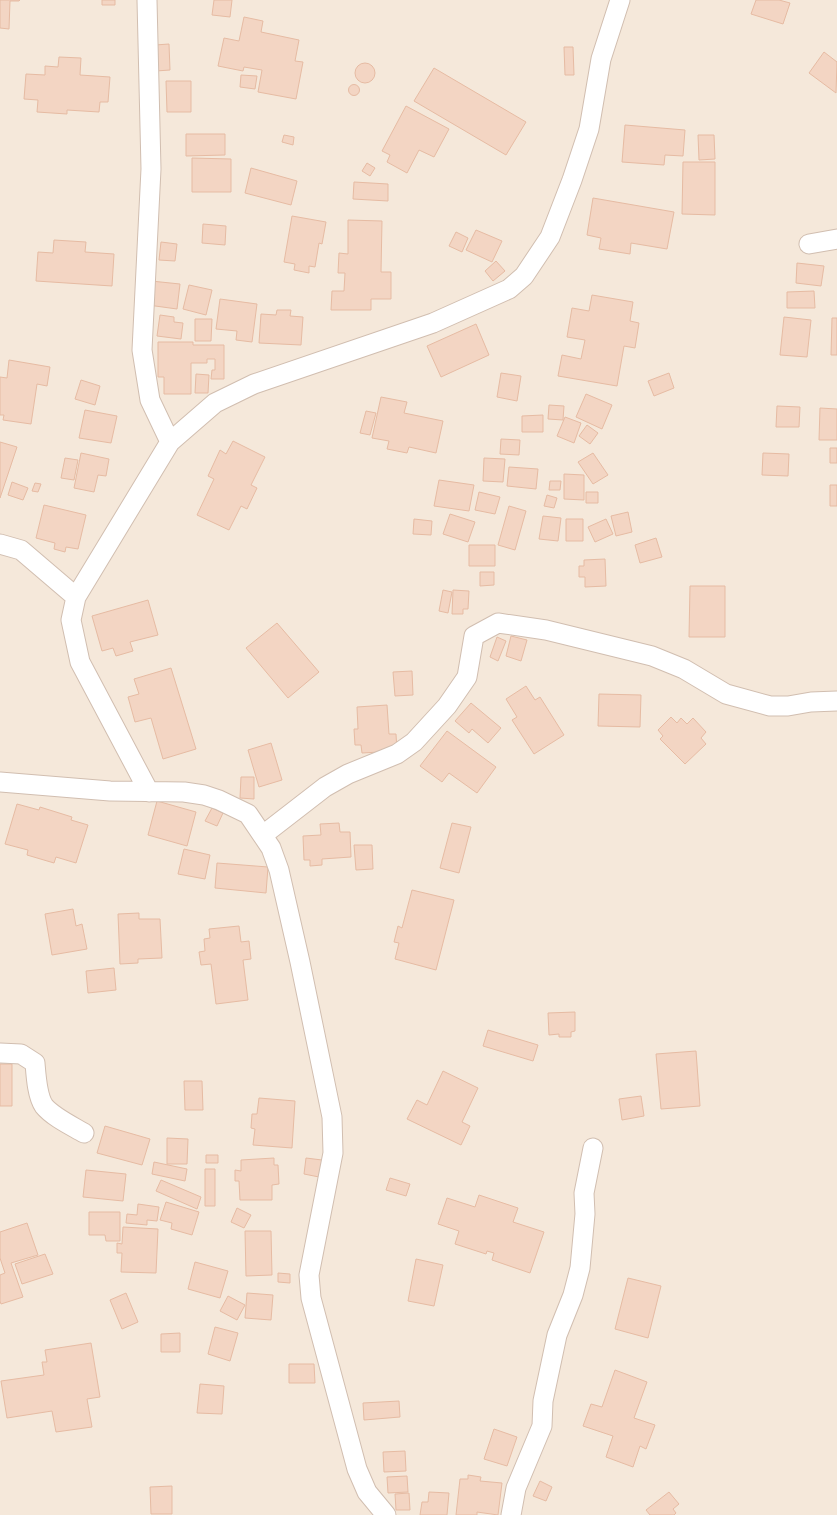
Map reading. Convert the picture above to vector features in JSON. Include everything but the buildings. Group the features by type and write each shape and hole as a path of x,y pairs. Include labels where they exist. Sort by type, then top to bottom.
{"street":[{"path":"147,0 151,169 142,350 150,400 170,442"},
{"path":"149,792 80,662 71,620 76,597 170,442 215,403 254,384 433,323 509,289 524,276 550,237 572,180 589,129 601,59 620,0"},
{"path":"809,244 837,239"},
{"path":"0,544 21,550 76,597"},
{"path":"263,835 325,787 348,774 397,754 414,742 447,706 467,676 474,636 498,623 546,630 652,656 684,669 726,694 770,706 837,701"},
{"path":"0,782 110,791 184,792 204,795 248,814 271,848 279,870 300,962 332,1117 333,1153 309,1274 311,1298 357,1469 367,1492 386,1515"},
{"path":"0,1053 21,1054 35,1063 37,1085 44,1105 63,1121 84,1133"},
{"path":"511,1515 516,1488 542,1426 543,1400 557,1336 573,1295 580,1268 585,1214 584,1193 593,1148"}],"shaded area":[{"path":"0,0 837,0 837,1515 0,1515"}]}
